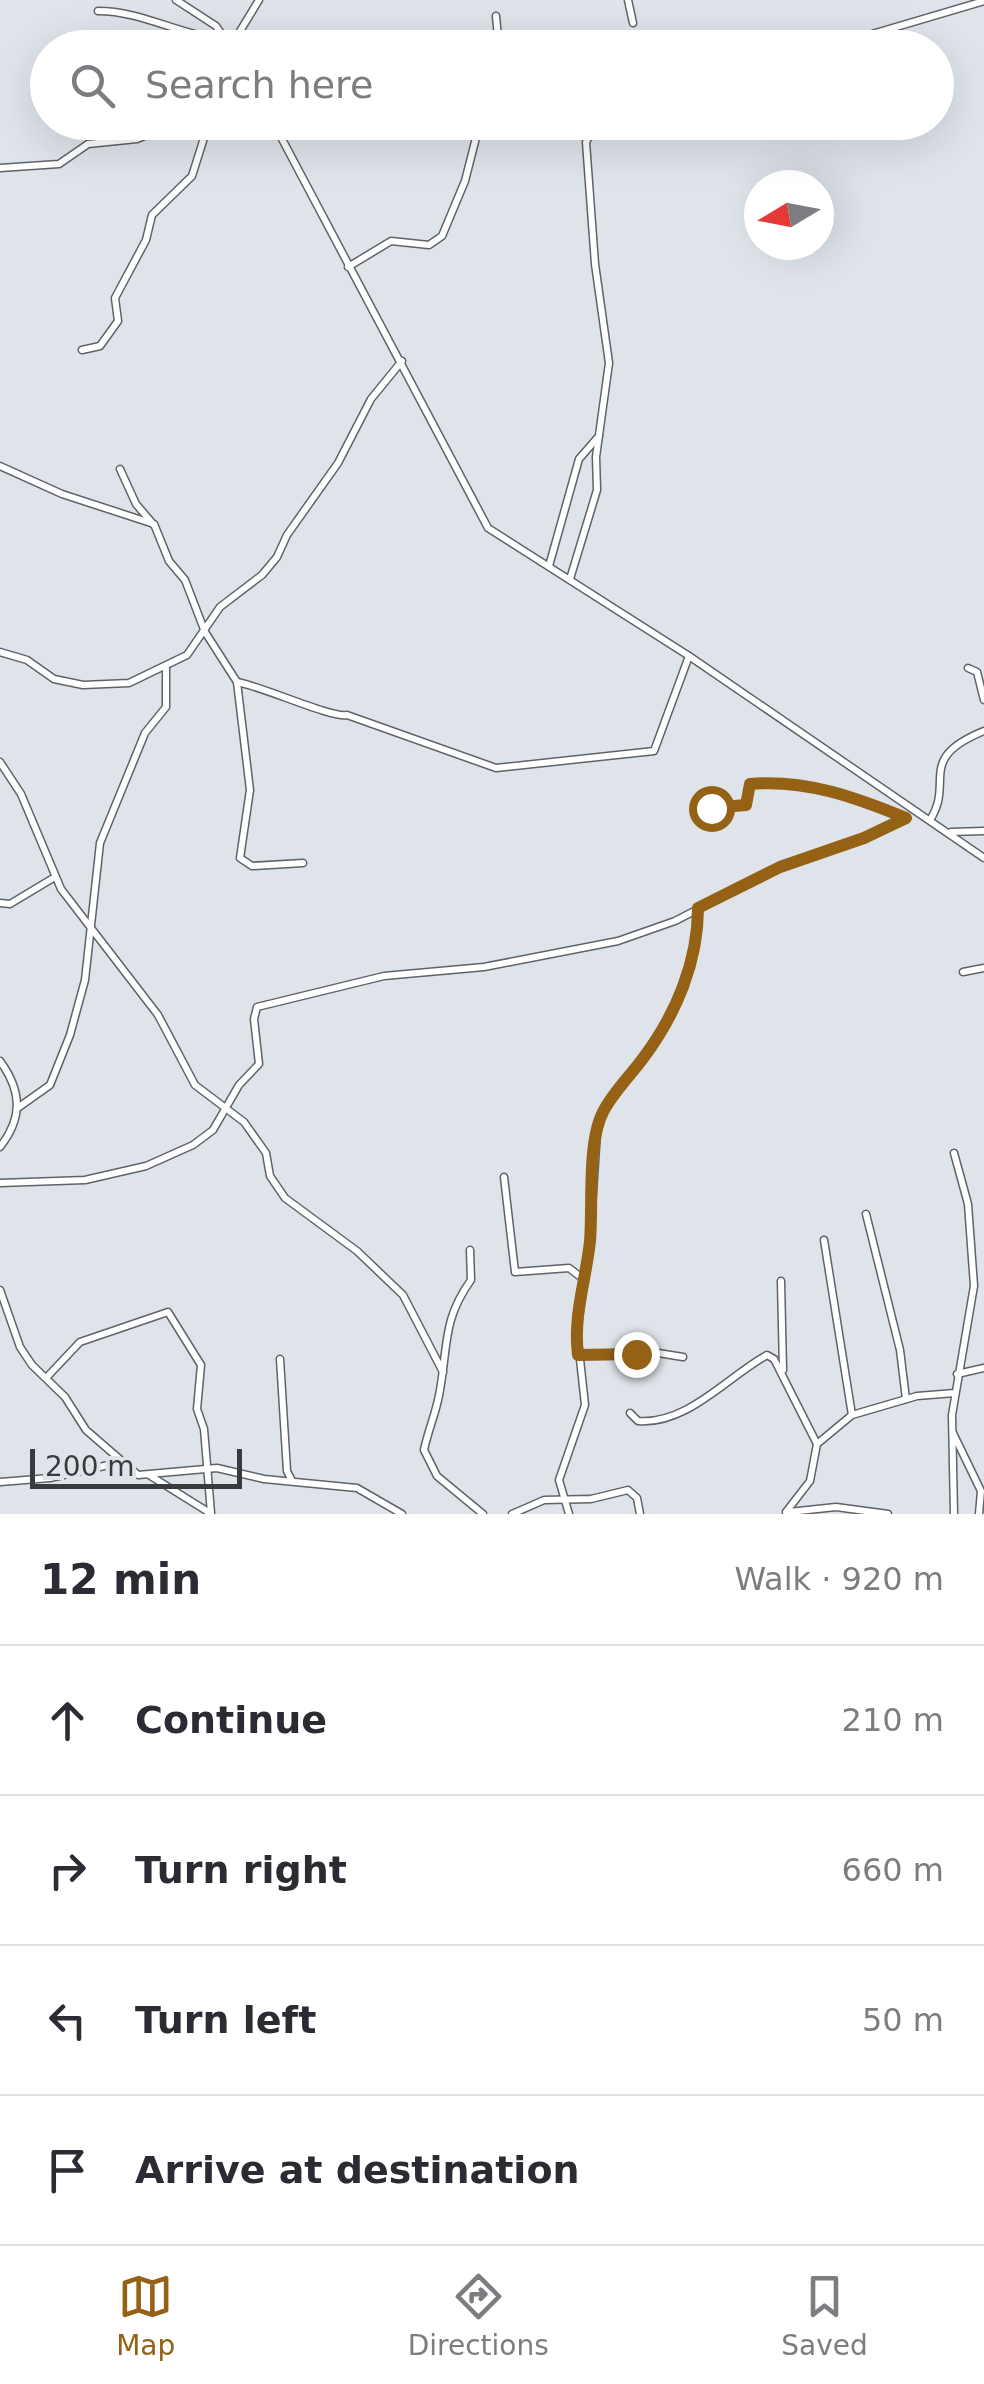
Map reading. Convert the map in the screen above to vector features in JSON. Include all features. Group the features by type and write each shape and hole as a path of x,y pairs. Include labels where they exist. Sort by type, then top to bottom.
{"street":[{"path":"176,0 219,30"},
{"path":"239,30 259,0"},
{"path":"628,0 634,23"},
{"path":"886,30 984,1"},
{"path":"98,11 144,15 182,30"},
{"path":"496,16 497,30"},
{"path":"0,168 58,164 88,144 127,140"},
{"path":"82,350 100,346 118,322 115,298 146,240 152,215 192,176 203,140"},
{"path":"282,140 348,268 402,361 481,519 500,538 689,656 984,858"},
{"path":"348,268 390,241 429,244 442,236 465,181 475,140"},
{"path":"570,579 598,490 599,436 609,363 587,140"},
{"path":"0,652 17,656 67,683 119,685 166,668 187,655 220,607 262,575 277,558 286,535 338,463 371,399 402,361"},
{"path":"549,566 579,458 599,436"},
{"path":"0,466 62,494 154,524"},
{"path":"120,469 136,504 154,524 168,561 185,580 205,632 238,682 250,790 240,858 252,866 303,863"},
{"path":"238,682 276,690 335,717 346,715 496,768 581,756 654,752 689,656"},
{"path":"0,1148 19,1107 50,1084 85,980 100,843 146,733 166,707 166,668"},
{"path":"968,668 977,672 984,700"},
{"path":"711,808 746,805 750,784 767,782 829,790 906,818 926,818 935,812 941,767 950,750 984,731"},
{"path":"0,762 21,794 55,877 158,1016 195,1085 227,1106 261,1145 270,1176 285,1198 356,1250 403,1295 442,1372"},
{"path":"0,1184 86,1180 146,1166 201,1140 259,1064 254,1019 258,1007 384,976 484,967 604,945 698,908 780,867 864,838 906,818"},
{"path":"950,832 984,831"},
{"path":"0,903 10,904 55,877"},
{"path":"569,1514 560,1469 582,1422 585,1406 578,1355 582,1278 602,1114 663,1030 676,1004 694,951 698,908"},
{"path":"964,972 984,968"},
{"path":"0,1061 15,1084 19,1107"},
{"path":"954,1153 968,1204 974,1286 955,1392 954,1514"},
{"path":"504,1177 516,1272 570,1268 582,1278"},
{"path":"866,1214 900,1350 906,1399"},
{"path":"824,1240 852,1415"},
{"path":"470,1250 472,1280 454,1303 425,1459 437,1476 483,1514"},
{"path":"782,1281 783,1371"},
{"path":"0,1290 20,1348 86,1430 138,1475 209,1468 357,1488 402,1514"},
{"path":"47,1377 80,1342 168,1312 201,1365 197,1409 209,1468 211,1514"},
{"path":"578,1355 658,1353 684,1357"},
{"path":"630,1413 638,1422 661,1420 711,1395 721,1382 766,1355 783,1371 817,1444 810,1480 784,1513"},
{"path":"280,1359 287,1471 291,1480 300,1483"},
{"path":"957,1374 984,1368"},
{"path":"817,1444 852,1415 906,1399 955,1392"},
{"path":"952,1432 982,1489 979,1514"},
{"path":"0,1482 50,1478 123,1462"},
{"path":"148,1474 211,1514"},
{"path":"512,1514 564,1497 591,1499 632,1490 640,1514"},
{"path":"784,1513 836,1507 888,1514"}],"route":[{"path":"636,1354 578,1355 578,1300 590,1238 597,1132 602,1114 663,1030 676,1004 694,951 698,908 780,867 864,838 906,818 829,790 767,782 750,784 746,805 711,808"}]}
